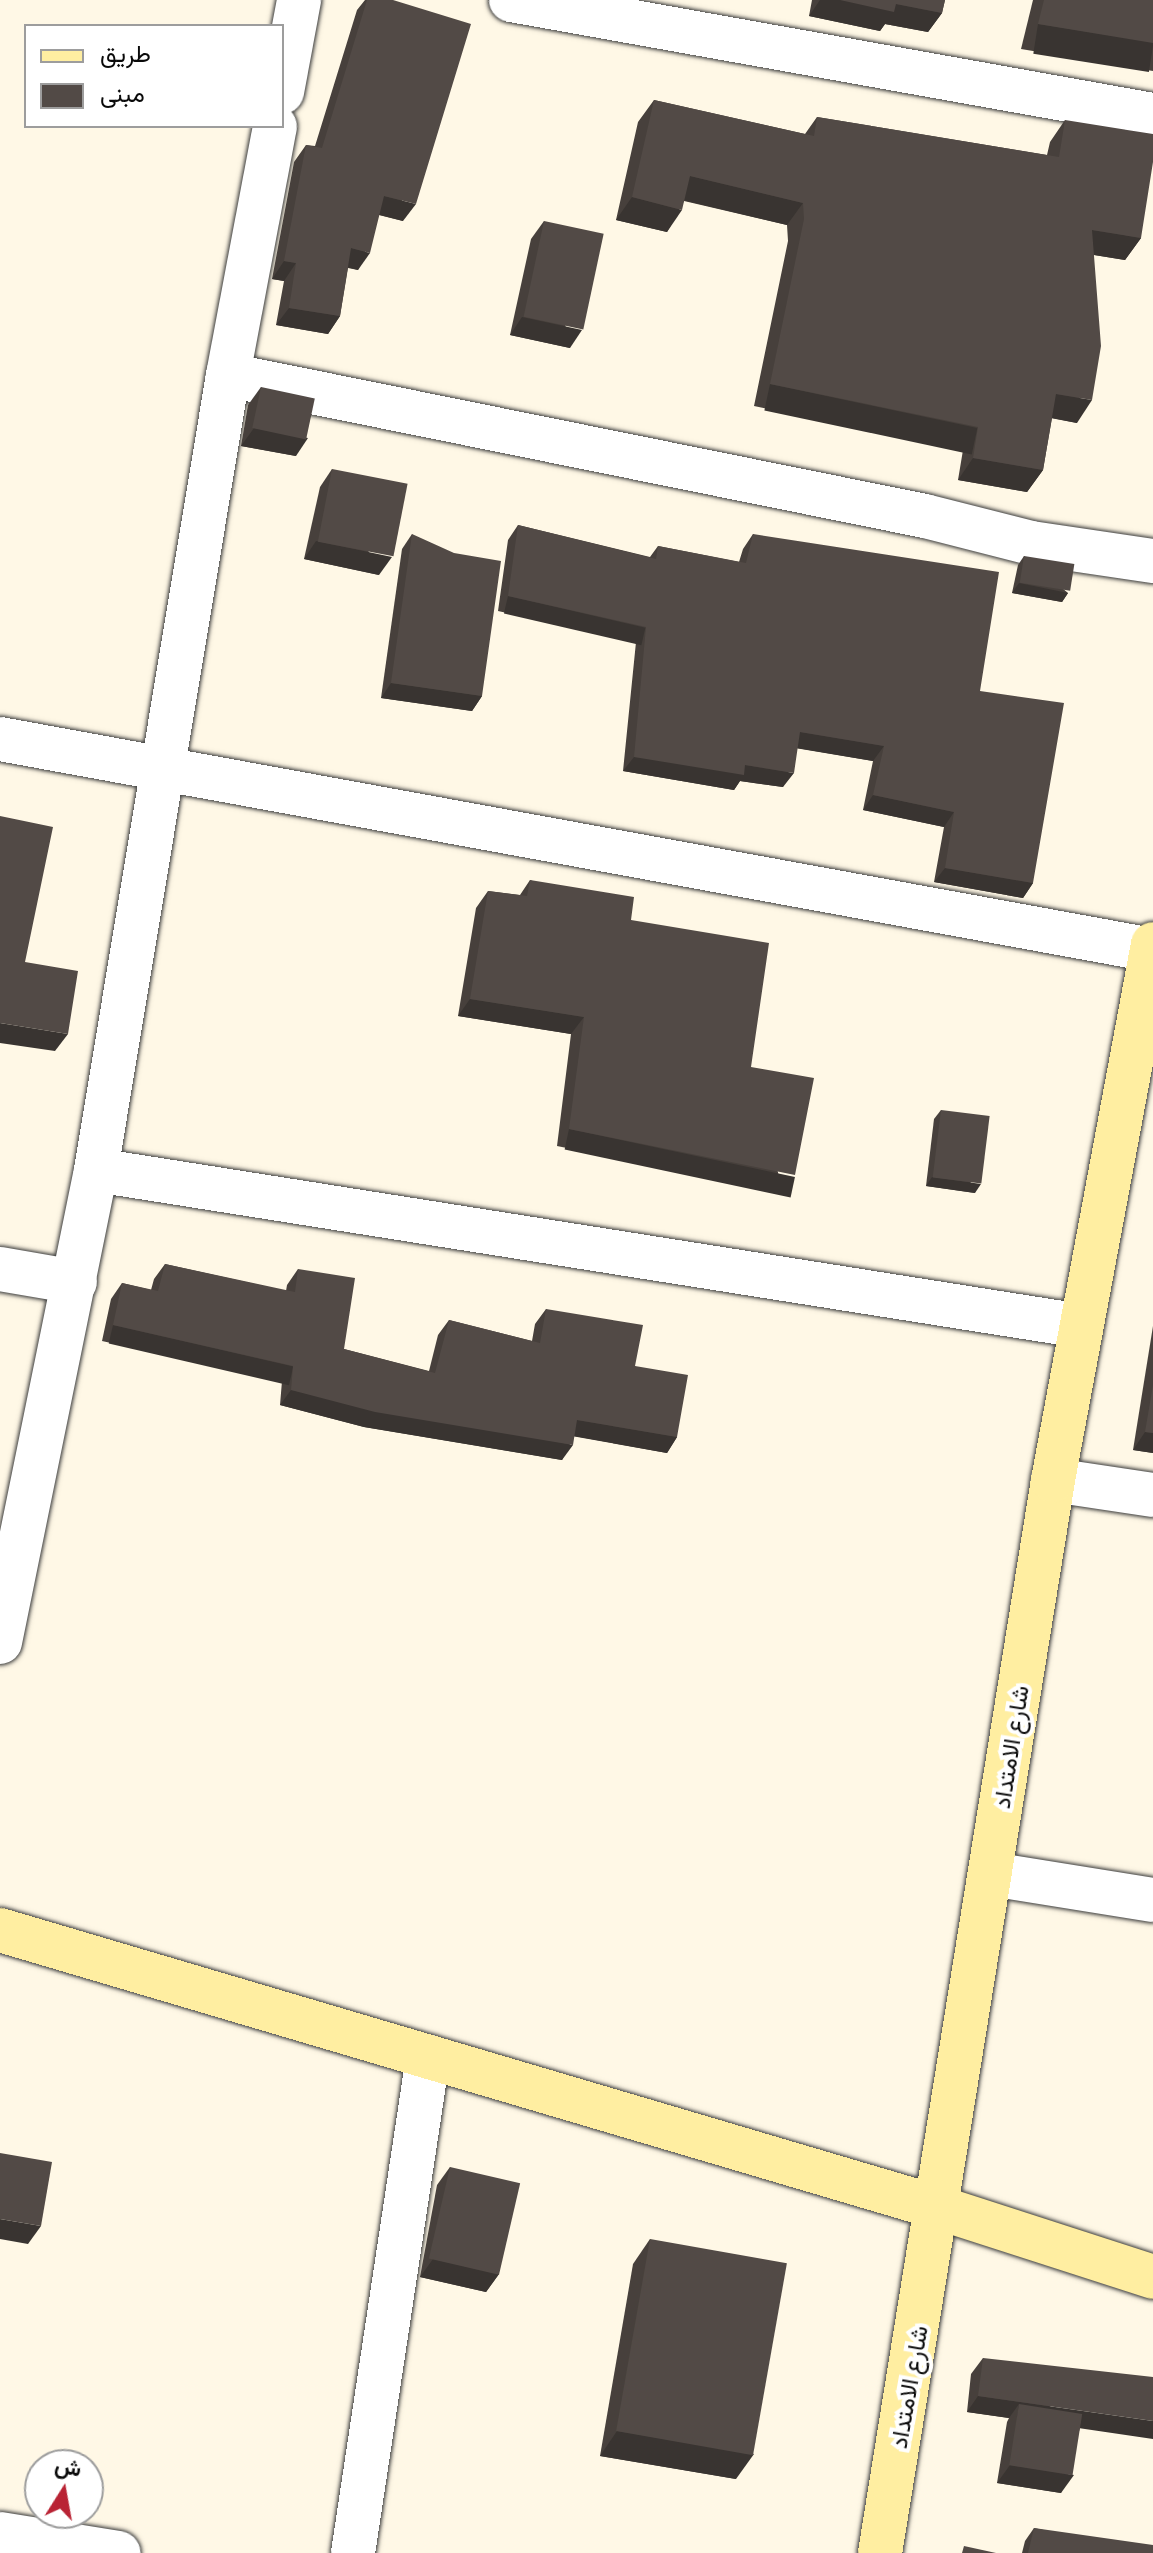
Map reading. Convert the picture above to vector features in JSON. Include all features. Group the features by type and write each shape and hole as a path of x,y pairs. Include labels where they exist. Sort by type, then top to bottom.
{"street":[{"path":"284,81 299,0"},
{"path":"511,0 1153,115"},
{"path":"0,1642 96,1170 228,375 275,128"},
{"path":"228,375 925,516 1031,543 1153,561"},
{"path":"0,739 164,766 1152,947"},
{"name":"شارع الامتداد","path":"880,2553 940,2208 1053,1480 1081,1326 1146,1037 1152,947"},
{"path":"96,1170 1081,1326"},
{"path":"0,1269 75,1282"},
{"path":"1053,1480 1153,1495"},
{"path":"991,1874 1153,1900"},
{"path":"0,1930 940,2208 1153,2277"},
{"path":"353,2553 428,2057"},
{"path":"0,2534 118,2553"}],"building":[{"path":"367,0 393,0 471,24 416,204 384,196 370,253 351,248 340,316 289,308 296,263 284,261 306,145 322,148"},
{"path":"840,0 945,0 942,13 896,4 894,12"},
{"path":"1044,0 1153,0 1153,43 1038,24"},
{"path":"654,100 814,136 817,117 1059,157 1065,120 1153,134 1153,162 1141,238 1092,230 1101,346 1092,400 1056,394 1043,470 973,458 978,427 770,384 804,219 803,203 690,176 682,210 632,197"},
{"path":"544,221 604,234 583,330 524,317"},
{"path":"261,387 315,398 306,440 252,428"},
{"path":"332,469 408,484 393,556 318,542"},
{"path":"518,525 656,559 658,546 746,563 753,534 999,572 980,691 1064,703 1033,883 945,868 954,812 873,795 884,746 800,732 794,773 745,765 744,775 634,757 646,627 508,596"},
{"path":"412,534 454,553 501,561 482,696 391,683"},
{"path":"1024,556 1074,564 1070,591 1020,583"},
{"path":"0,816 53,827 25,962 78,971 68,1034 0,1023"},
{"path":"530,880 634,897 631,920 769,943 751,1067 814,1078 795,1175 569,1129 584,1017 470,999 488,891 527,896"},
{"path":"941,1110 990,1116 981,1183 933,1177"},
{"path":"165,1264 295,1292 298,1269 355,1278 344,1349 435,1373 449,1320 540,1343 546,1309 643,1325 635,1366 688,1375 677,1437 577,1420 573,1445 375,1412 291,1390 293,1366 113,1325 122,1283 158,1291"},
{"path":"1153,1385 1153,1433 1145,1432"},
{"path":"0,2153 52,2162 41,2226 0,2219"},
{"path":"450,2167 520,2183 499,2275 429,2259"},
{"path":"650,2239 787,2263 753,2455 616,2431"},
{"path":"983,2358 1153,2377 1153,2421 978,2396"},
{"path":"1019,2404 1082,2414 1073,2475 1009,2465"},
{"path":"1034,2528 1153,2545 1153,2553 1028,2553"},
{"path":"964,2546 996,2553 962,2553"}]}
